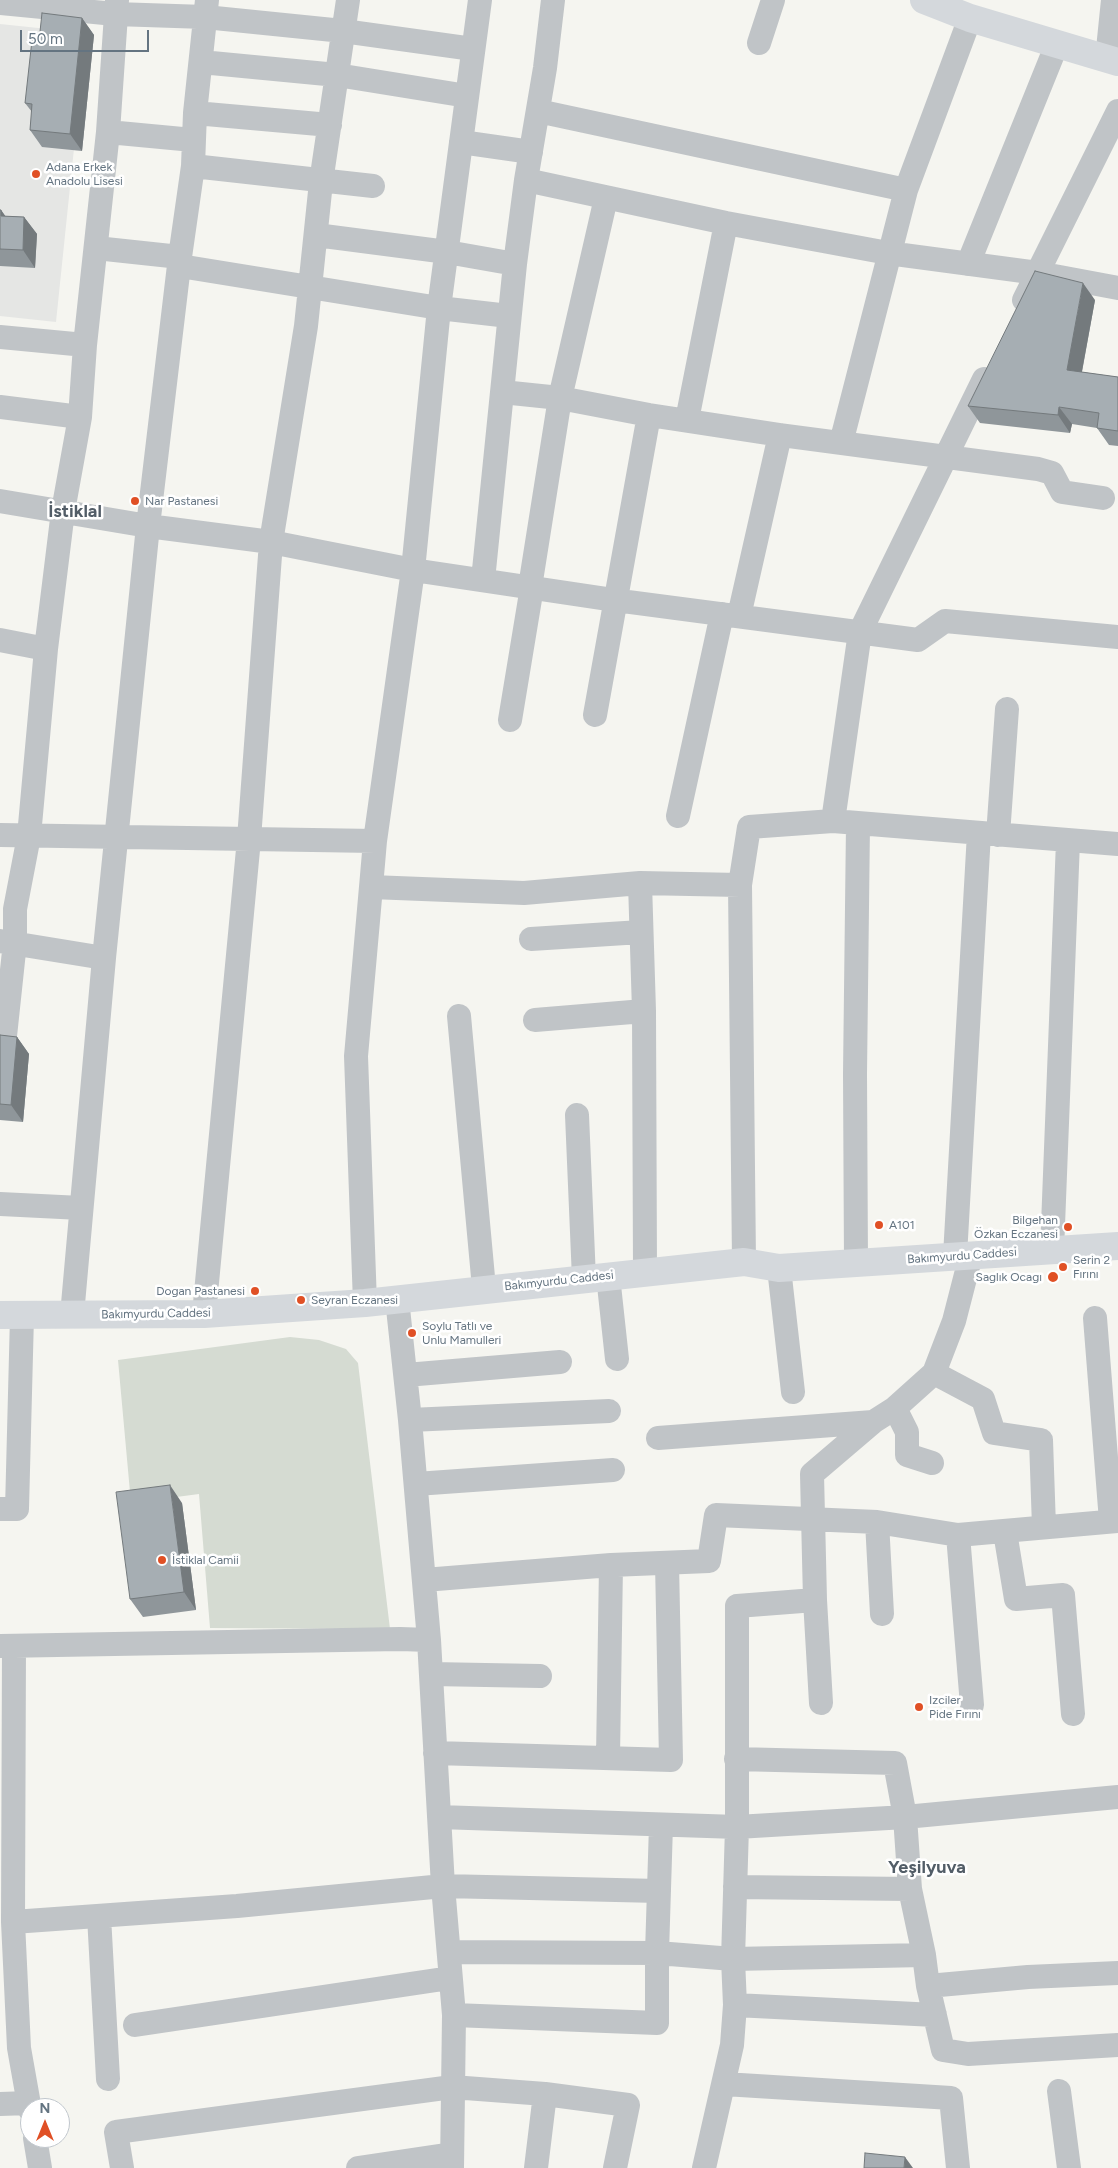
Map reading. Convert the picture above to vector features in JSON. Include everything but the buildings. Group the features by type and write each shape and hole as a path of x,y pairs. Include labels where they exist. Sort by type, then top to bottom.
{"main road":[{"path":"924,0 970,18 1113,61"},
{"name":"Bakımyurdu Caddesi","path":"11,1315 204,1314 397,1299 484,1288 744,1262 779,1268 1118,1246"}],"street":[{"path":"204,1314 249,839 272,542 306,326 321,182 348,0"},
{"path":"365,1302 356,1056 375,841 413,570 439,308 480,0"},
{"path":"483,580 515,264 526,180 545,68 553,0"},
{"path":"759,43 773,0"},
{"path":"1113,0 1113,61"},
{"path":"0,3 206,9 473,49"},
{"path":"5,1036 8,942 29,836 46,649 63,511 80,417 85,345 108,132 116,7"},
{"path":"72,1315 116,837 148,526 193,166 195,112 206,9"},
{"path":"841,443 888,253 906,190 970,18"},
{"path":"968,264 1058,44"},
{"path":"201,62 337,75 467,96"},
{"path":"538,110 906,190"},
{"path":"1016,317 1118,111"},
{"path":"195,112 330,125"},
{"path":"108,132 193,140"},
{"path":"461,142 531,152"},
{"path":"193,166 321,182 373,186"},
{"path":"526,180 726,223 888,253 1038,273 1118,288"},
{"path":"510,720 560,398 606,198"},
{"path":"688,420 726,223"},
{"path":"316,235 447,252 515,264"},
{"path":"96,248 180,261 309,288 439,308 510,316"},
{"path":"0,337 85,345"},
{"path":"833,821 860,632 945,456 994,360"},
{"path":"502,392 560,398 649,415 780,435 1038,469 1052,473 1062,492 1103,498"},
{"path":"0,407 80,417"},
{"path":"595,715 614,600 649,415"},
{"path":"678,816 780,435"},
{"path":"0,501 148,526 272,542 413,570 614,600 918,640 945,621 1118,637"},
{"path":"0,640 46,649"},
{"path":"821,1703 815,1600 812,1474 873,1422 895,1408 934,1373 954,1321 963,1255 988,834 1007,709"},
{"path":"744,1262 740,886 749,827 833,821 1118,844"},
{"path":"856,1264 858,824"},
{"path":"0,835 375,841"},
{"path":"1052,1251 1068,840"},
{"path":"371,888 524,893 640,884 740,886"},
{"path":"640,884 644,1011 645,1272"},
{"path":"531,939 641,932"},
{"path":"8,942 104,958"},
{"path":"535,1020 644,1011"},
{"path":"459,1016 484,1288"},
{"path":"577,1114 596,1277 617,1359"},
{"path":"0,1204 81,1208"},
{"path":"779,1268 793,1392"},
{"path":"358,2168 452,2161 454,2015 443,1886 429,1640 406,1375 397,1299"},
{"path":"0,1509 18,1509 11,1315"},
{"path":"424,1580 611,1565 709,1561 716,1515 877,1522 958,1535 1115,1521 1095,1318"},
{"path":"406,1375 560,1362"},
{"path":"934,1373 983,1399 994,1433 1040,1440 1044,1527"},
{"path":"895,1408 907,1432 907,1455 932,1463"},
{"path":"410,1420 609,1411"},
{"path":"658,1438 873,1422"},
{"path":"416,1484 613,1470"},
{"path":"877,1522 882,1614"},
{"path":"1005,1532 1016,1599 1063,1595 1073,1714"},
{"path":"958,1535 972,1705"},
{"path":"435,1753 671,1760 667,1563"},
{"path":"608,1757 611,1565"},
{"path":"704,2168 732,2045 735,2005 733,1960 737,1828 737,1606 815,1600"},
{"path":"28,2098 19,2048 7,1948 13,1922 7,1646 380,1639 429,1640"},
{"path":"431,1674 540,1676"},
{"path":"736,1760 895,1763 904,1818 910,1889 924,1955 928,1986 943,2050 968,2054 1118,2045"},
{"path":"439,1817 737,1828 904,1818 1118,1797"},
{"path":"454,2015 657,2024 661,1826"},
{"path":"13,1922 236,1906 443,1886 659,1891"},
{"path":"734,1887 910,1889"},
{"path":"99,1916 108,2080"},
{"path":"449,1952 657,1954 733,1960 924,1955"},
{"path":"928,1986 1028,1977 1118,1973"},
{"path":"135,2025 450,1978"},
{"path":"735,2005 935,2016"},
{"path":"724,2084 951,2098 958,2168"},
{"path":"122,2168 116,2132 452,2087 545,2094 628,2105 615,2168"},
{"path":"1060,2091 1070,2168"},
{"path":"536,2168 545,2094"},
{"path":"0,2104 20,2105"},
{"path":"37,2148 40,2168"}],"shaded area":[{"name":"Adana Erkek Anadolu Lisesi","path":"0,24 86,33 56,322 0,316"},
{"path":"290,1337 319,1340 346,1349 358,1363 390,1629 210,1628 199,1494 131,1503 118,1360"}],"place":[{"name":"Adana Erkek Anadolu Lisesi","path":"36,174"},
{"name":"Nar Pastanesi","path":"135,501"},
{"name":"A101","path":"879,1225"},
{"name":"Bilgehan Özkan Eczanesi","path":"1068,1227"},
{"name":"Serin 2 Fırını","path":"1063,1267"},
{"name":"Saglık Ocagı","path":"1053,1277"},
{"name":"Dogan Pastanesi","path":"255,1291"},
{"name":"Seyran Eczanesi","path":"301,1300"},
{"name":"Soylu Tatlı ve Unlu Mamulleri","path":"412,1333"},
{"name":"İstiklal Camii","path":"162,1560"},
{"name":"Izciler Pide Fırını","path":"919,1707"}],"district":[{"name":"İstiklal","path":"75,512"},
{"name":"Yeşilyuva","path":"927,1868"}]}
